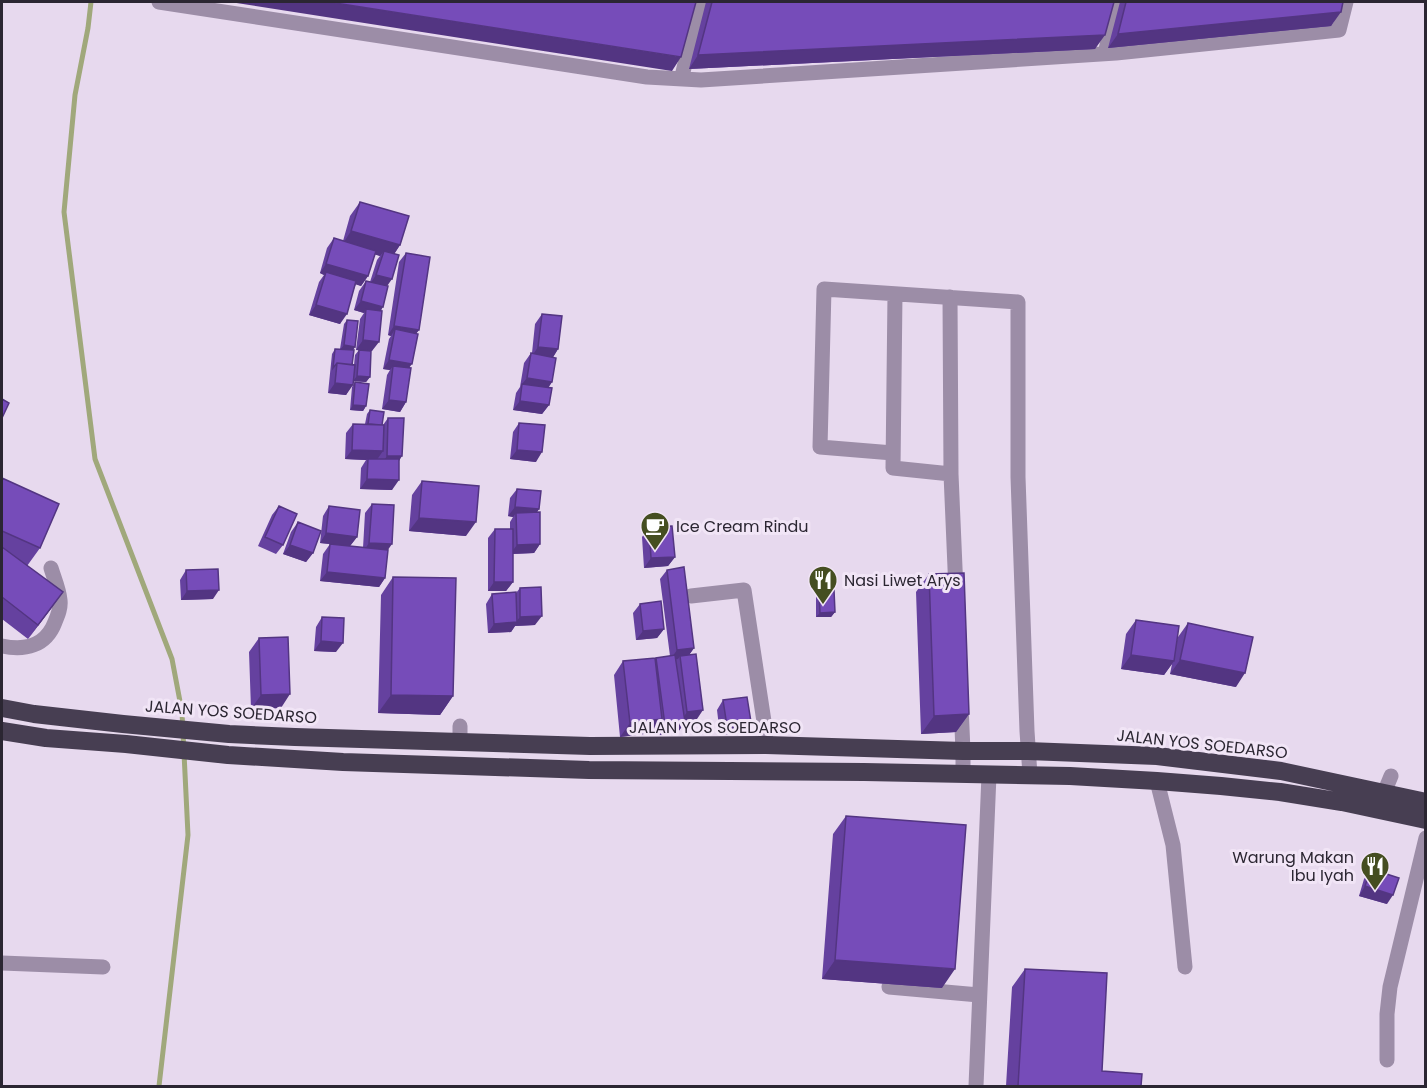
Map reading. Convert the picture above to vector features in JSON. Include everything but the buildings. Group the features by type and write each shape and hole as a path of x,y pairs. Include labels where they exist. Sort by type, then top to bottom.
{"highway":[{"name":"JALAN YOS SOEDARSO","path":"2,708 34,714 229,734 460,734 590,746 766,745 1157,756 1281,771 1425,802"},
{"path":"2,730 46,738 228,755 343,762 590,770 1030,775 1157,781 1280,792 1342,802 1425,820"},
{"path":"766,745 769,771"},
{"path":"590,746 590,770"}],"street":[{"path":"159,2 647,77 676,74"},
{"path":"201,2 676,74 701,80 1099,51 1339,30 1346,2"},
{"path":"676,74 691,2"},
{"path":"676,74 700,2"},
{"path":"1099,51 1109,2"},
{"path":"1099,51 1118,2"},
{"path":"1099,51 1333,28 1340,2"},
{"path":"893,453 820,447 824,289 1018,302 1018,477 1030,775"},
{"path":"896,294 893,468 951,474"},
{"path":"950,297 951,474 957,603"},
{"path":"2,646 22,648 41,642 49,635 60,611 59,592 51,568"},
{"path":"691,596 744,591 766,745"},
{"path":"961,696 963,774"},
{"path":"976,1086 988,775"},
{"path":"1383,793 1390,776"},
{"path":"1157,781 1173,845 1185,967"},
{"path":"1387,1060 1387,1014 1390,987 1425,838"},
{"path":"2,963 103,967"},
{"path":"889,987 980,994"}],"waterway":[{"path":"91,2 75,95 64,212 95,459 172,659 182,712 188,835 159,1086"}],"place":[{"name":"Ice Cream Rindu","path":"655,552"},
{"name":"Nasi Liwet Arys","path":"823,606"},
{"name":"Warung Makan Ibu Iyah","path":"1375,892"}]}
